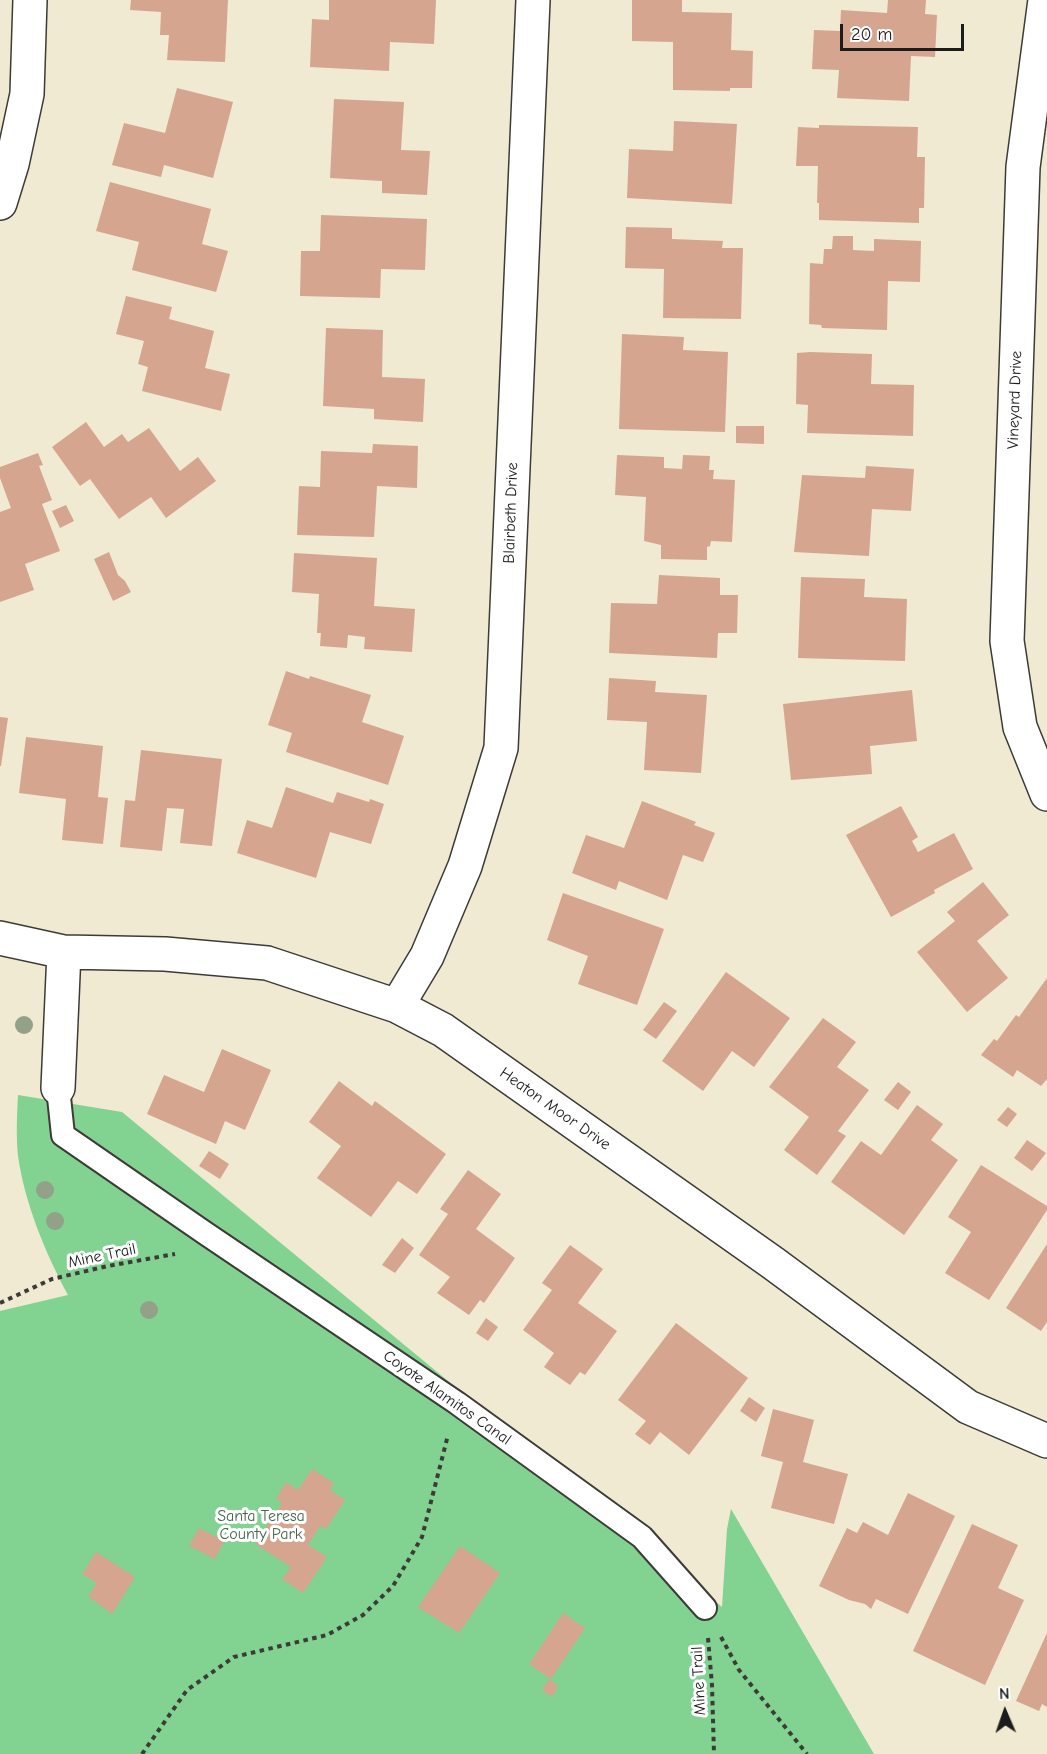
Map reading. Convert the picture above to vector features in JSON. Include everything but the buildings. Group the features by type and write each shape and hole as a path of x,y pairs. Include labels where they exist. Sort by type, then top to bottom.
{"street":[{"path":"0,203 12,164 27,93 30,0"},
{"name":"Blairbeth Drive","path":"398,1006 427,956 465,866 501,748 533,0"},
{"name":"Vineyard Drive","path":"1045,0 1023,167 1007,641 1020,727 1047,794"},
{"name":"Heaton Moor Drive","path":"0,938 64,952 165,954 267,963 398,1006 453,1037 773,1263 968,1407 1047,1441"},
{"path":"58,1088 64,952"}],"lane":[{"name":"Coyote Alamitos Canal","path":"58,1088 63,1134 204,1233 457,1403 642,1537 705,1608"}],"path":[{"name":"Mine Trail","path":"0,1303 52,1279 194,1250 204,1233"},
{"path":"142,1754 187,1690 234,1657 327,1635 363,1615 393,1586 422,1537 457,1403"},
{"name":"Mine Trail","path":"705,1608 712,1685 714,1754"},
{"path":"705,1608 739,1670 807,1754"}],"green space":[{"name":"Santa Teresa County Park","path":"18,1095 122,1112 722,1607 727,1529 731,1509 874,1754 0,1754 0,1311 68,1295 44,1245 21,1174 17,1148"}]}
